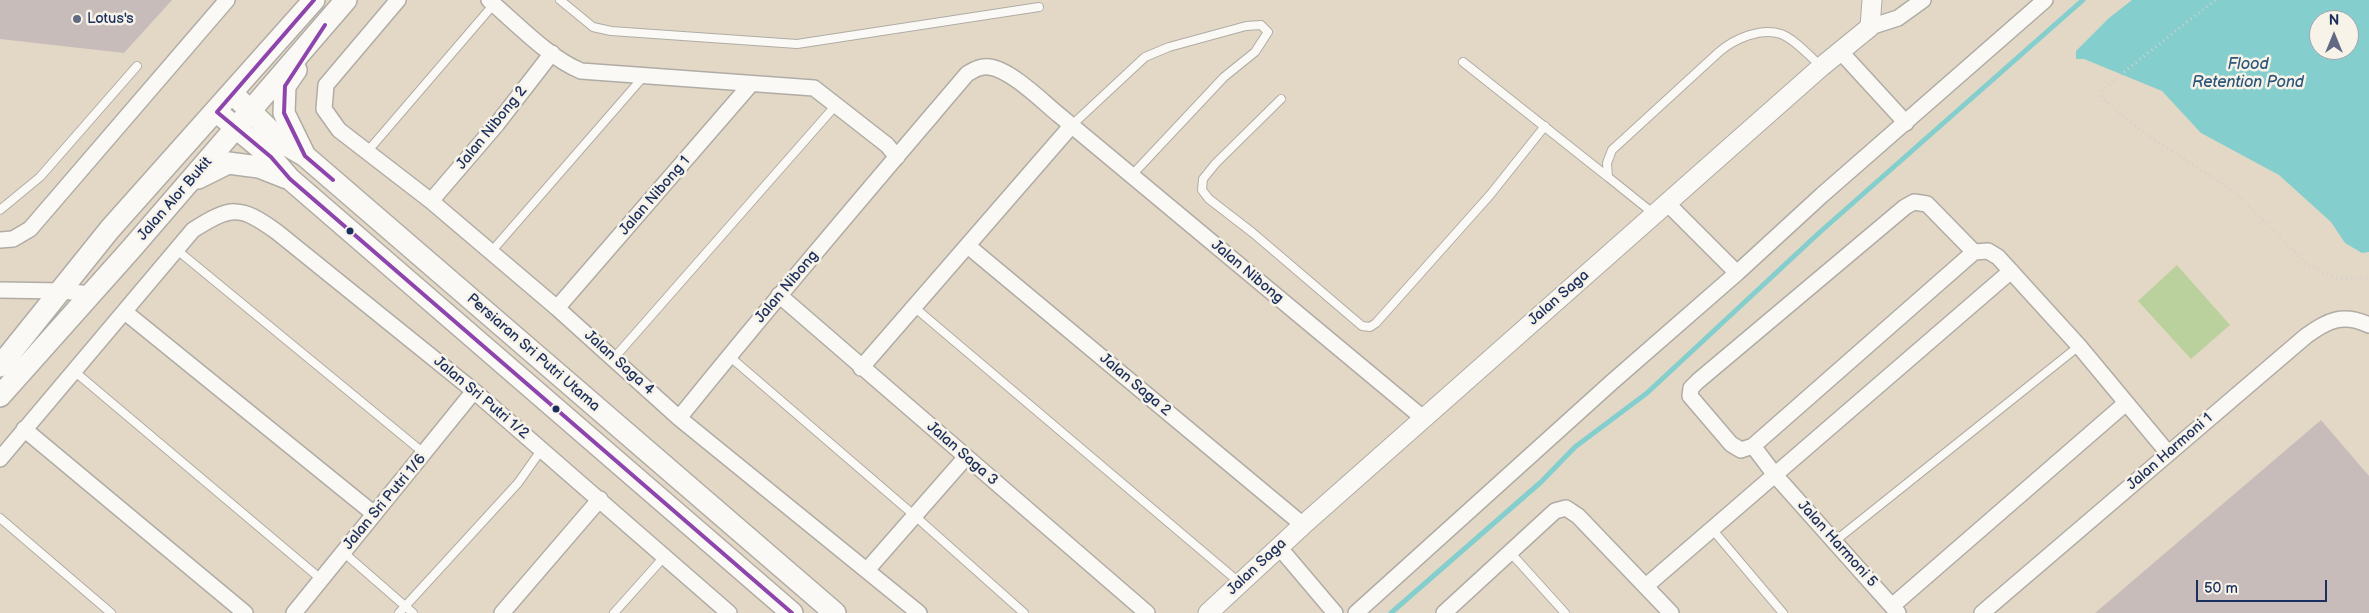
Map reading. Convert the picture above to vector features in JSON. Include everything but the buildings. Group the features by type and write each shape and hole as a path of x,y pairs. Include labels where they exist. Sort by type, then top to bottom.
{"main road":[{"name":"Jalan Alor Bukit","path":"0,396 189,183 346,0"},
{"name":"Jalan Alor Bukit","path":"0,366 110,229 217,112 311,2"},
{"path":"305,156 284,113 285,86 321,30"},
{"name":"Persiaran Sri Putri Utama","path":"232,93 283,143 305,156 835,613"},
{"name":"Persiaran Sri Putri Utama","path":"217,112 271,157 290,179 792,613"},
{"path":"189,183 228,163 259,167 290,179"}],"street":[{"path":"0,240 13,239 30,229 227,0"},
{"name":"Jalan Saga 4","path":"398,0 326,85 324,109 339,130 431,201 558,308 679,418 918,613"},
{"path":"1870,28 1872,0"},
{"name":"Jalan Saga","path":"1208,613 1423,418 1821,67 1870,28 1898,18 1923,0"},
{"path":"1356,613 1612,382 1738,273 1822,195 2045,0"},
{"path":"491,2 570,67 581,71 814,88 888,145 896,157"},
{"path":"1840,51 1906,123"},
{"name":"Jalan Nibong 2","path":"431,201 497,124 552,53"},
{"name":"Jalan Nibong","path":"679,418 779,295 888,170 896,157 967,74 977,68 988,67 1008,74 1072,125 1423,418"},
{"name":"Jalan Nibong 1","path":"558,308 751,84"},
{"path":"861,368 1072,125"},
{"path":"1974,252 1928,204 1914,202 1896,214 1698,381 1691,388 1690,396 1709,420 1736,447 1741,450 1753,446 1974,252 1988,251 1998,257 2079,346 2168,453"},
{"path":"1660,208 1738,273"},
{"name":"Jalan Sri Putri 1/2","path":"177,250 193,230 217,214 235,211 254,215 474,391 600,499 723,611"},
{"name":"Jalan Saga 2","path":"968,246 1303,525"},
{"path":"0,460 177,250"},
{"path":"1646,586 2011,272"},
{"path":"0,290 62,291 91,294"},
{"name":"Jalan Saga 3","path":"779,295 861,368 1147,613"},
{"path":"125,312 373,513"},
{"name":"Jalan Harmoni 1","path":"1982,613 2319,326 2335,319 2355,318 2369,325"},
{"name":"Jalan Sri Putri 1/6","path":"294,613 322,580 373,513 425,454 474,391"},
{"path":"1895,610 2126,403"},
{"path":"24,430 245,613"},
{"name":"Jalan Harmoni 5","path":"1753,446 1775,475 1895,610"},
{"path":"867,570 966,457"},
{"path":"502,613 600,499"},
{"path":"1453,610 1510,552 1555,510 1566,508 1578,516 1671,613"},
{"path":"1279,547 1335,613"}],"lane":[{"path":"560,0 593,28 611,31 797,44 1040,7"},
{"path":"367,152 491,2"},
{"path":"1072,125 1145,57 1169,47 1246,26 1261,26 1268,32 1255,52 1224,78 1132,175"},
{"path":"1608,177 1607,163 1612,150 1731,42 1764,33 1780,34 1792,40 1821,67"},
{"path":"1463,62 1608,177 1660,208"},
{"path":"0,210 40,176 137,66"},
{"path":"491,252 644,76"},
{"path":"1281,99 1216,162 1203,179 1202,190 1209,199 1253,233 1362,326 1366,327 1376,324 1490,195 1545,126"},
{"path":"614,358 836,105"},
{"path":"177,250 425,454"},
{"path":"914,307 1240,583"},
{"path":"1834,541 2079,346"},
{"path":"729,356 915,516 1024,613"},
{"path":"74,371 322,580"},
{"path":"399,613 518,483 542,449"},
{"path":"0,518 111,613"},
{"path":"1712,529 1783,613"},
{"path":"343,552 413,613"},
{"path":"1510,552 1565,613"},
{"path":"614,613 664,557"}],"path":[{"path":"2215,0 2114,80 2102,91 2101,97 2148,136 2187,159 2235,192 2308,265 2337,278 2369,278"}],"green space":[{"path":"2177,265 2230,325 2191,359 2138,301"}],"water":[{"name":"Flood Retention Pond","path":"2132,0 2369,0 2369,252 2362,253 2345,243 2331,222 2279,175 2201,133 2162,91 2084,59 2076,59 2076,51 2109,18"}],"waterway":[{"path":"1391,613 1541,482 1575,447 1647,393 1820,232 2083,0"}],"transit line":[{"path":"314,0 217,112 271,157 290,179 792,613"},
{"path":"325,25 285,86 284,113 305,156 333,180"}],"place":[{"name":"Lotus's","path":"77,19"}]}
